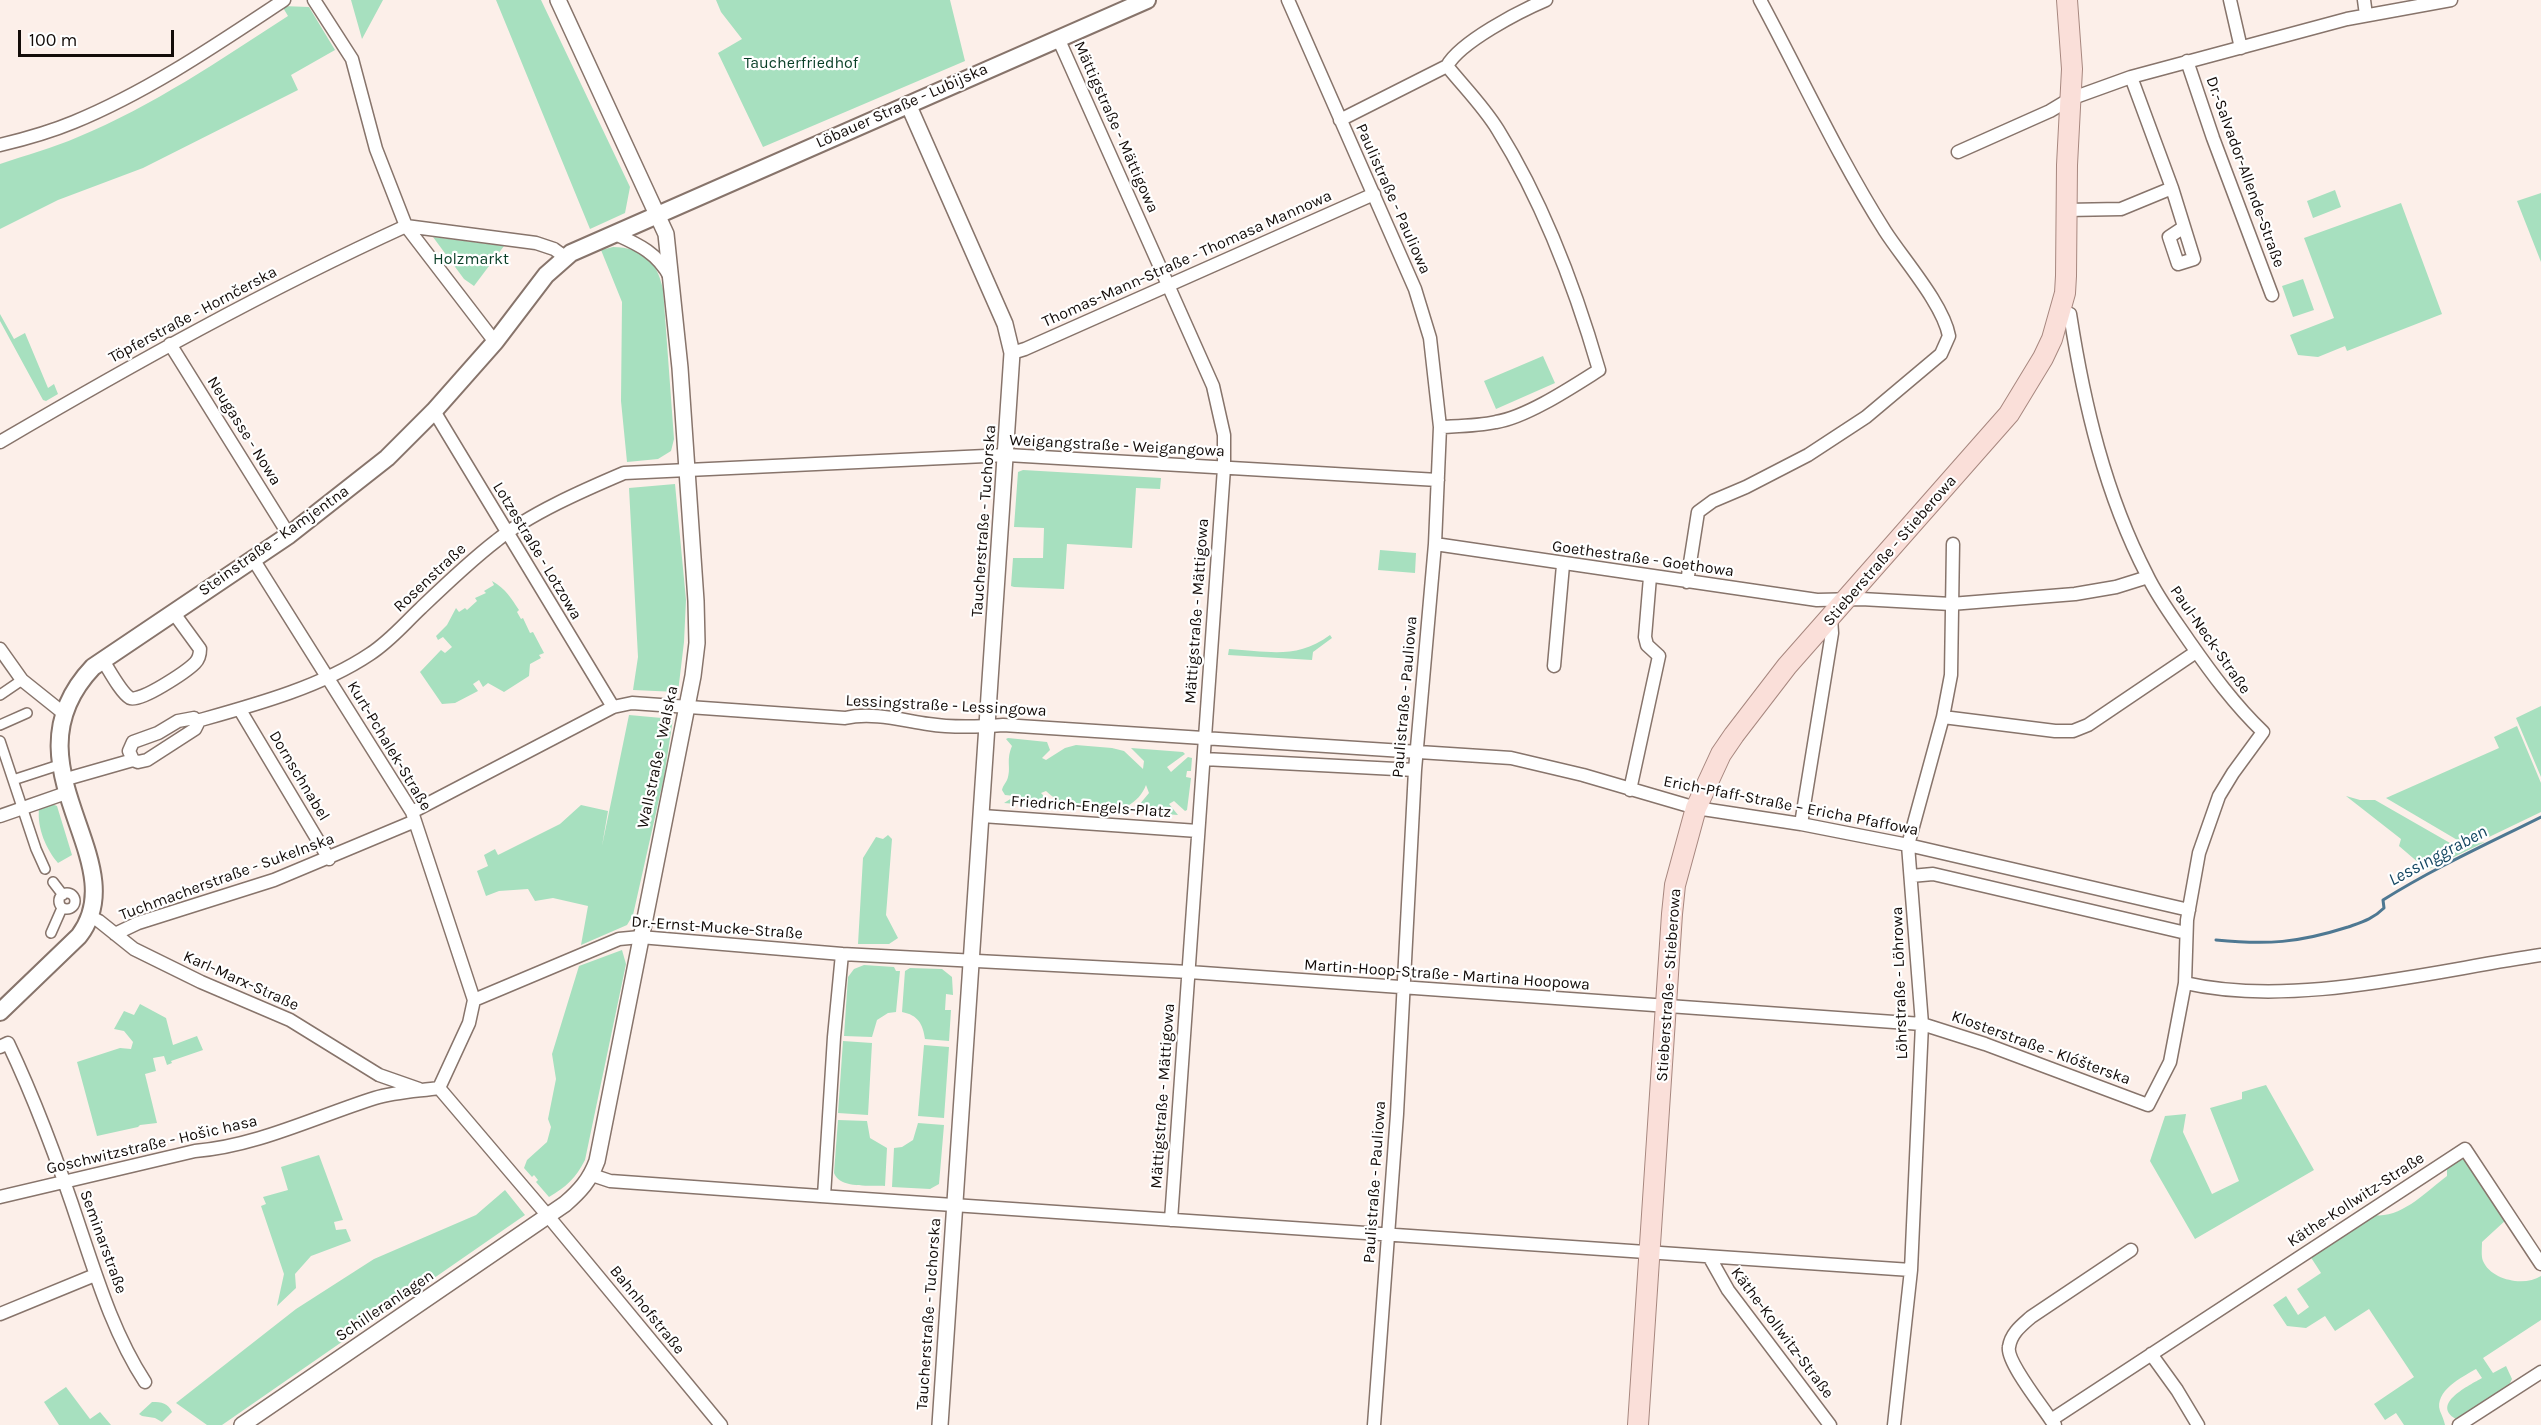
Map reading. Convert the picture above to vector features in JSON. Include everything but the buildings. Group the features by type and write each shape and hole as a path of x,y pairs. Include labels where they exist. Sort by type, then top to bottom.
{"main road":[{"name":"Löbauer Straße - Lubijska","path":"565,257 1147,0"},
{"name":"Stieberstraße - Stieberowa","path":"1638,1425 1675,885 1696,808 1721,754 1752,708 2009,414 2043,358 2061,311 2066,276 2066,210 2072,69 2067,0"},
{"name":"Steinstraße - Kamjentna","path":"62,712 79,681 102,659 289,535 360,480 434,411 499,337 546,275 565,257"},
{"path":"2,1007 79,936 91,917 95,899 88,862 63,779 58,733 62,712"}],"street":[{"path":"0,146 62,127 121,101 174,71 284,0"},
{"path":"314,0 352,59 376,149 406,226 499,337"},
{"name":"Wallstraße - Walska","path":"548,1216 582,1189 592,1175 604,1125 693,676 697,643 687,470 672,280 666,234 558,0"},
{"name":"Paulistraße - Pauliowa","path":"1288,0 1415,289 1430,338 1440,427 1435,544 1415,770 1397,1114 1374,1425"},
{"path":"1341,120 1447,66 1452,56 1492,28 1546,0"},
{"path":"1687,582 1698,512 1713,501 1808,455 1866,417 1941,354 1949,336 1940,314 1865,195 1760,0"},
{"path":"2230,0 2241,48"},
{"path":"2364,0 2366,15"},
{"name":"Dr.-Salvador-Allende-Straße","path":"1958,152 2050,111 2070,99 2131,77 2366,15 2451,0"},
{"name":"Mättigstraße - Mättigowa","path":"1058,38 1190,330 1218,400 1224,435 1224,468 1172,1220"},
{"name":"Dr.-Salvador-Allende-Straße","path":"2187,61 2213,138 2272,295"},
{"path":"1440,427 1498,422 1520,414 1561,393 1599,370 1580,307 1523,173 1497,128 1447,66"},
{"path":"2131,77 2184,227"},
{"name":"Taucherstraße - Tuchorska","path":"908,104 1005,324 1012,352 940,1425"},
{"path":"2066,210 2121,209 2172,188"},
{"name":"Thomas-Mann-Straße - Thomasa Mannowa","path":"1012,352 1025,349 1374,194"},
{"path":"406,226 536,243 554,249 565,257"},
{"name":"Töpferstraße - Hornčerska","path":"0,442 171,344 302,276 406,226"},
{"name":"Wallstraße - Walska","path":"613,234 644,247 654,254 672,280"},
{"name":"Paul-Neck-Straße","path":"2061,311 2070,314 2081,384 2093,432 2107,481 2139,560 2148,578 2216,681 2263,732 2233,773 2212,812 2199,853 2189,910"},
{"name":"Neugasse - Nowa","path":"171,344 289,535"},
{"name":"Lotzestraße - Lotzowa","path":"434,411 613,708"},
{"name":"Weigangstraße - Weigangowa","path":"687,470 1006,455 1438,480"},
{"name":"Rosenstraße","path":"134,760 129,751 133,742 158,733 185,719 194,718 197,721 240,710 328,676 369,655 387,642 421,608 506,533 580,492 624,473 687,470"},
{"name":"Goethestraße - Goethowa","path":"1435,544 1563,565 1817,600 1951,604 2075,594 2148,578"},
{"name":"Löhrstraße - Löhrowa","path":"1894,1425 1911,1270 1922,1024 1908,845 1943,717 1951,675 1953,544"},
{"name":"Kurt-Pchalek-Straße","path":"253,559 328,676 413,816 474,1000"},
{"path":"1554,666 1563,565"},
{"path":"1630,790 1659,656 1647,645 1645,637 1650,577"},
{"path":"102,659 128,697 135,699 144,697 196,662 199,656 200,650 173,612"},
{"path":"1801,824 1832,633 1831,618"},
{"path":"0,649 22,680 62,712"},
{"path":"1943,717 2055,731 2073,731 2088,725 2196,652"},
{"path":"0,695 22,680"},
{"name":"Tuchmacherstraße - Sukelnska","path":"116,934 138,923 274,880 329,859 613,708 632,703 686,707"},
{"name":"Lessingstraße - Lessingowa","path":"686,707 845,718 855,716 905,719 928,724 988,727 1003,725 1205,738"},
{"name":"Dornschnabel","path":"240,710 329,859"},
{"path":"0,725 27,713"},
{"path":"13,780 63,779 134,760 140,762 147,760 195,729 197,721"},
{"name":"Erich-Pfaff-Straße – Ericha Pfaffowa","path":"1205,738 1511,758 1545,765 1696,808 1801,824 1908,845 2189,910"},
{"path":"0,741 45,868"},
{"path":"1204,759 1415,770"},
{"path":"0,816 22,808 63,779"},
{"name":"Friedrich-Engels-Platz","path":"982,816 1198,831"},
{"path":"1911,876 1934,874 2186,933"},
{"path":"53,882 63,895"},
{"path":"51,933 62,908 59,901 63,895 71,894 76,900 75,905 70,909 62,908"},
{"path":"2189,910 2185,982 2212,989 2316,988 2377,981 2541,955"},
{"name":"Karl-Marx-Straße","path":"91,917 134,949 191,978 290,1020 379,1075 423,1090"},
{"name":"Dr.-Ernst-Mucke-Straße","path":"474,1000 619,939 640,937 842,954 970,961"},
{"path":"824,1196 834,1037 842,954"},
{"name":"Martin-Hoop-Straße - Martina Hoopowa","path":"970,961 1189,972 1922,1024"},
{"name":"Klosterstraße - Klóšterska","path":"1922,1024 1985,1044 2148,1106 2170,1062 2185,982"},
{"path":"439,1088 470,1023 474,1000"},
{"name":"Seminarstraße","path":"4,1045 28,1084 95,1275 117,1330 134,1366 145,1382"},
{"path":"378,1097 379,1075"},
{"name":"Goschwitzstraße - Hošic hasa","path":"0,1197 195,1151 222,1149 378,1097 439,1088"},
{"name":"Bahnhofstraße","path":"439,1088 721,1425"},
{"name":"Käthe-Kollwitz-Straße","path":"2131,1250 2031,1317 2017,1329 2010,1341 2008,1349 2013,1362 2053,1422 2151,1354 2465,1149 2541,1264"},
{"path":"592,1175 610,1181 1911,1270"},
{"name":"Schilleranlagen","path":"242,1425 548,1216"},
{"name":"Käthe-Kollwitz-Straße","path":"1710,1258 1728,1290 1830,1425"},
{"path":"0,1314 95,1275"},
{"path":"2151,1354 2177,1390 2198,1425"},
{"path":"2459,1425 2541,1372"}],"green space":[{"path":"351,0 383,0 362,39"},
{"path":"496,0 541,0 630,187 625,213 590,229"},
{"name":"Taucherfriedhof","path":"716,0 950,0 965,61 763,147 718,53 742,39 721,12"},
{"path":"282,6 309,7 335,50 291,75 298,90 143,168 58,200 0,229 0,164 78,137 159,97 288,16"},
{"path":"2335,190 2341,207 2313,218 2307,201"},
{"path":"2541,193 2541,262 2517,201"},
{"path":"2401,203 2442,314 2347,351 2345,346 2318,357 2298,355 2290,335 2334,318 2304,238"},
{"name":"Holzmarkt","path":"433,237 504,246 474,286 464,279"},
{"path":"613,247 632,250 647,257 656,270 663,289 674,439 671,451 658,459 627,462 621,401 622,302 601,250"},
{"path":"2303,279 2314,310 2293,317 2282,286"},
{"path":"0,314 14,339 25,333 48,388 54,384 58,394 46,401 43,400 0,321"},
{"path":"1543,356 1555,383 1496,409 1484,381"},
{"path":"1023,470 1161,478 1160,489 1136,488 1132,548 1067,544 1064,589 1014,587 1011,586 1013,558 1043,558 1044,528 1014,527 1018,472"},
{"path":"675,484 686,600 678,692 633,690 638,657 629,488"},
{"path":"1380,550 1416,553 1415,573 1378,570"},
{"path":"492,581 511,598 519,610 517,612 521,619 523,618 530,633 533,632 544,653 539,655 541,658 530,664 529,676 504,692 488,683 483,687 479,680 473,684 478,691 455,703 442,704 420,672 441,650 445,653 452,647 443,637 438,640 436,636 447,625 456,608 459,612 465,608 467,610 477,601 475,598 486,593 484,591 494,585"},
{"path":"1330,635 1332,638 1313,652 1312,660 1228,655 1229,649 1293,651 1317,643"},
{"path":"2541,706 2541,777 2516,718"},
{"path":"629,715 673,719 664,777 633,915 627,925 581,945 588,906 553,898 535,901 528,889 499,891 486,896 477,871 488,866 484,855 495,849 498,855 560,824 581,805 608,811 602,846"},
{"path":"2517,726 2541,783 2541,812 2489,837 2459,841 2386,798 2499,748 2494,737"},
{"path":"1006,739 1047,742 1050,750 1042,758 1046,760 1065,748 1076,745 1112,748 1124,751 1143,769 1144,761 1131,748 1183,752 1185,754 1167,767 1171,772 1188,757 1192,758 1191,771 1187,771 1186,777 1191,778 1187,810 1185,811 1174,801 1169,804 1178,815 1141,812 1139,805 1149,793 1146,785 1128,806 1100,812 1070,806 1046,791 1041,793 1054,807 1004,803 1015,796 1005,795 1002,790 1008,777 1009,755 1012,746"},
{"path":"2346,796 2360,800 2375,800 2457,847 2485,842 2427,870 2399,846 2401,839"},
{"path":"52,804 57,806 72,855 58,863 46,845 39,823 39,809"},
{"path":"888,835 892,839 886,915 898,938 889,944 858,944 863,858 876,837 883,839"},
{"path":"622,950 626,964 585,1160 570,1182 549,1197 536,1182 538,1180 534,1175 532,1177 524,1168 527,1160 547,1142 551,1127 548,1119 556,1079 552,1054 579,966"},
{"path":"864,965 894,967 896,971 900,971 896,1012 888,1013 877,1020 872,1037 844,1036 848,977 854,969"},
{"path":"910,968 942,969 952,977 953,995 946,994 945,1010 951,1010 949,1041 925,1039 919,1021 912,1015 902,1012 905,971"},
{"path":"140,1004 166,1018 173,1045 197,1036 203,1050 171,1061 172,1063 167,1065 164,1056 153,1058 156,1071 145,1074 157,1123 97,1136 77,1062 120,1048 131,1049 133,1042 124,1031 114,1029 124,1011 134,1015"},
{"path":"843,1041 872,1043 868,1115 838,1113"},
{"path":"924,1045 949,1047 944,1118 918,1116"},
{"path":"2266,1085 2314,1170 2195,1239 2150,1161 2165,1116 2186,1114 2183,1132 2212,1194 2239,1181 2210,1108 2242,1099 2242,1092"},
{"path":"838,1120 867,1121 870,1138 887,1148 885,1186 849,1184 837,1178 834,1173"},
{"path":"918,1123 944,1125 939,1184 930,1189 892,1187 894,1148 902,1147 913,1140"},
{"path":"319,1155 343,1220 334,1222 336,1230 346,1229 351,1241 311,1256 295,1274 296,1288 277,1306 284,1274 261,1206 266,1204 263,1197 288,1190 281,1167"},
{"path":"2467,1159 2507,1219 2482,1242 2483,1261 2493,1273 2509,1280 2526,1281 2541,1276 2541,1320 2483,1358 2493,1373 2506,1366 2512,1379 2509,1385 2456,1419 2449,1413 2447,1407 2462,1390 2482,1378 2476,1369 2450,1386 2441,1397 2440,1411 2445,1425 2404,1425 2396,1413 2385,1420 2374,1404 2414,1377 2369,1309 2335,1331 2325,1316 2306,1328 2287,1326 2273,1305 2286,1296 2298,1315 2309,1307 2297,1289 2321,1273 2310,1256 2374,1215 2394,1213 2413,1203 2447,1176 2447,1166 2456,1160"},
{"path":"505,1190 525,1215 222,1425 207,1425 176,1403 296,1309 374,1259 476,1215"},
{"path":"66,1387 90,1419 100,1412 111,1425 59,1425 44,1402"},
{"path":"152,1402 164,1404 172,1412 162,1422 139,1414"}],"waterway":[{"name":"Lessinggraben","path":"2216,940 2282,941 2330,932 2358,923 2380,912 2384,908 2383,900 2402,888 2541,817"}]}
